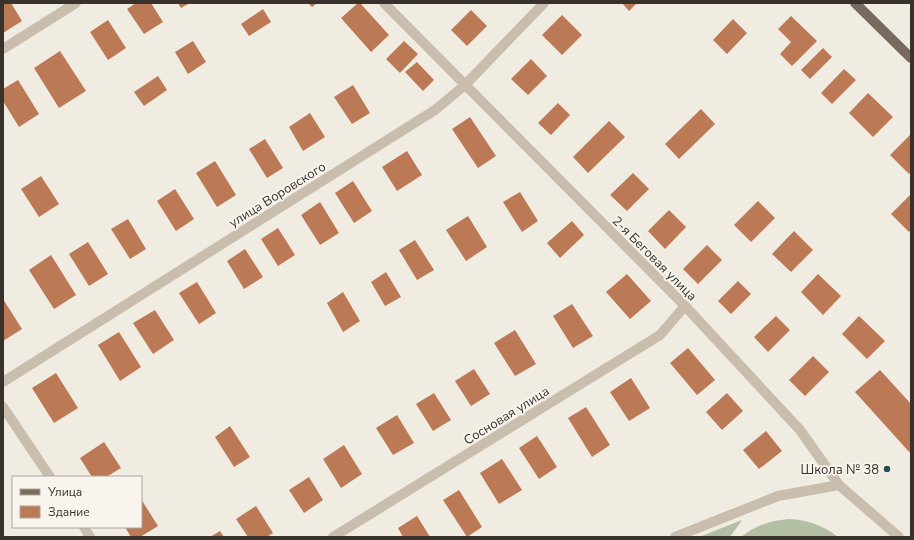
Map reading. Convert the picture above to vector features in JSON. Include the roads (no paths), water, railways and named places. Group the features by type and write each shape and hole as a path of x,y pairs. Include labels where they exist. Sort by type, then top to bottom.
{"main road":[{"path":"855,3 911,58"}],"street":[{"path":"3,49 76,3"},
{"name":"2-я Беговая улица","path":"384,3 685,306 800,430 839,485 899,537"},
{"name":"улица Воровского","path":"3,382 435,110 465,85 544,3"},
{"name":"Сосновая улица","path":"333,537 660,335 685,306"},
{"path":"3,407 49,476"},
{"path":"675,537 778,496 839,485"},
{"path":"85,528 90,537"}],"place":[{"name":"Школа № 38","path":"887,469"}]}
